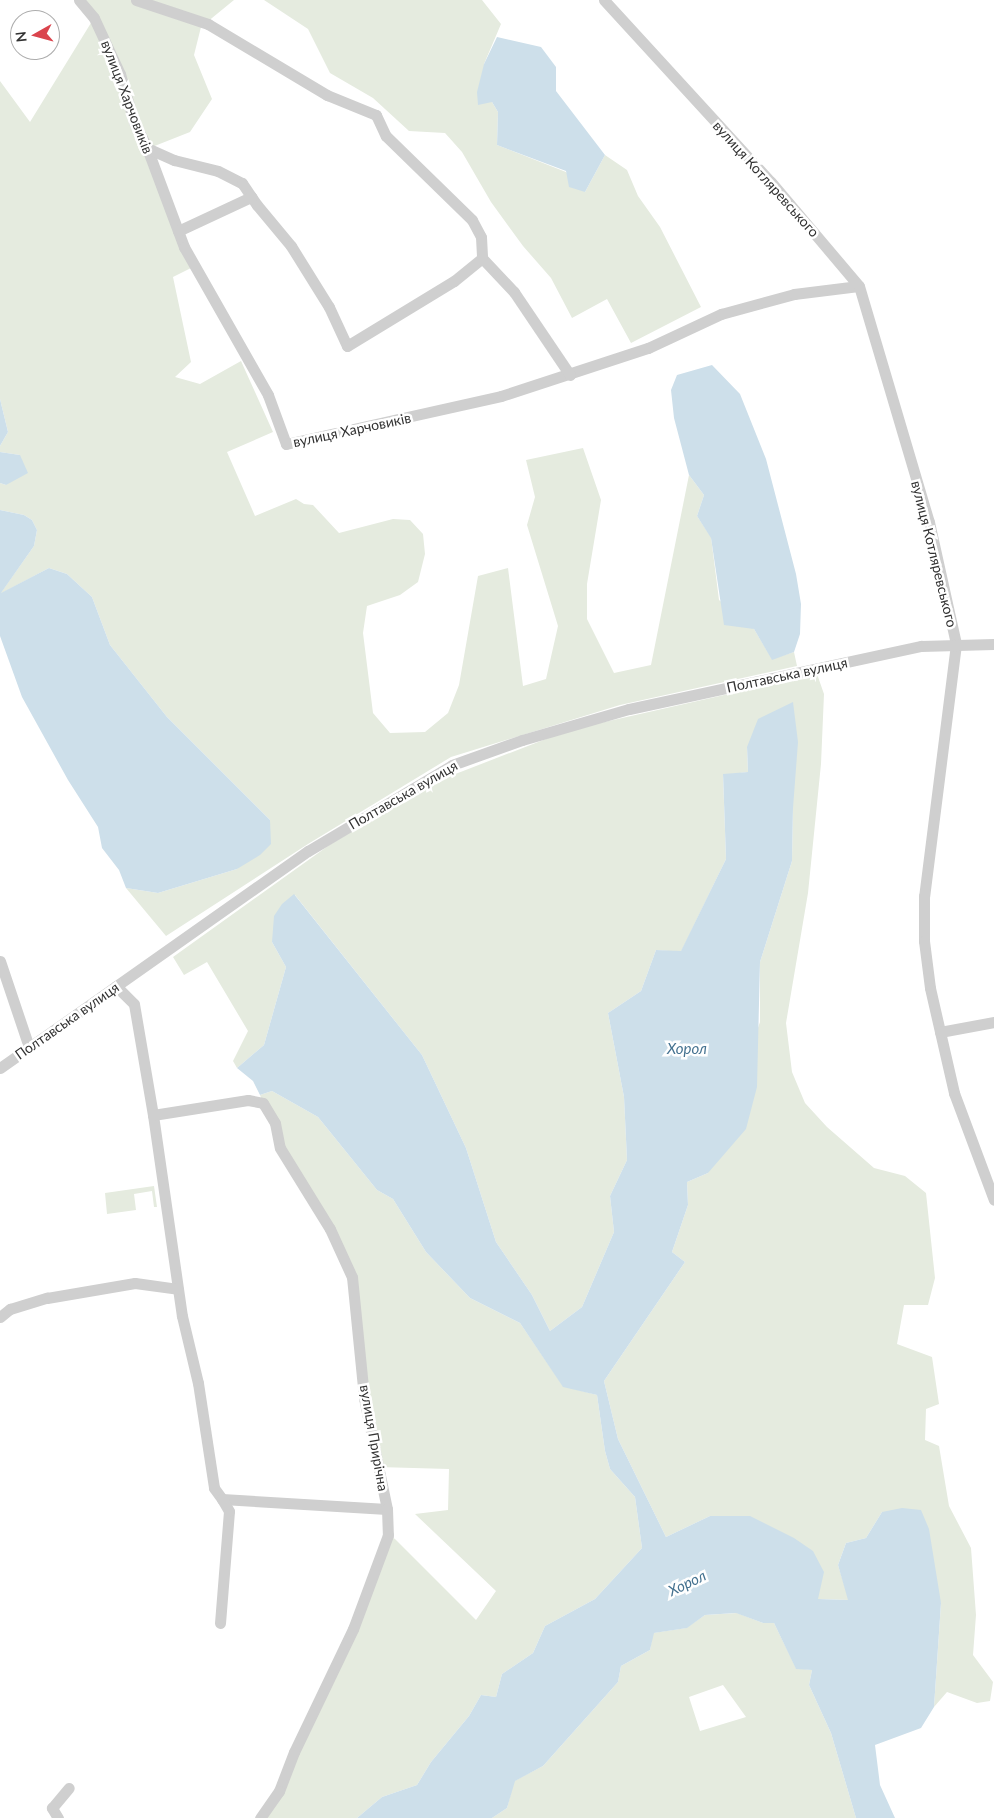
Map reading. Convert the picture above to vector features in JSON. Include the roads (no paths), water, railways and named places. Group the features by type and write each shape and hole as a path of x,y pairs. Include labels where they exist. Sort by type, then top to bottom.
{"street":[{"name":"вулиця Харчовиків","path":"79,0 94,18 120,74 134,122 147,148 184,247 268,395 286,444 457,406 570,375 648,348 721,314 794,294 858,286"},
{"path":"136,0 208,24 327,95 376,115 386,136 472,220 481,236 482,258 514,292 570,375"},
{"name":"вулиця Котляревського","path":"604,0 771,182 858,286 929,522 956,644 924,896 926,956 930,988 954,1093 994,1200"},
{"path":"147,148 174,160 218,171 242,183 300,261 329,307 347,346 454,282 482,258"},
{"path":"178,231 251,196"},
{"name":"Полтавська вулиця","path":"0,1068 308,852 452,765 522,740 629,709 921,646 994,644"},
{"path":"0,961 29,1047"},
{"path":"116,986 134,1004 153,1115 182,1316 198,1383 214,1488 228,1511 220,1623"},
{"path":"940,1032 994,1022"},
{"name":"вулиця Прирічна","path":"153,1115 248,1100 263,1103 275,1123 280,1148 330,1229 352,1277 364,1398 387,1509 388,1535 352,1629 294,1752 279,1791 260,1818"},
{"path":"0,1317 10,1309 47,1298 135,1283 178,1289"},
{"path":"222,1499 387,1509"},
{"path":"58,1818 52,1808 70,1788"}],"water":[{"path":"497,37 541,47 556,67 556,91 605,155 585,192 569,187 566,171 497,145 498,112 492,102 478,105 477,92 484,64"},
{"path":"712,365 740,394 766,459 796,574 801,604 800,634 794,652 772,660 754,629 724,625 711,538 697,516 704,495 689,475 674,418 671,390 677,375"},
{"path":"0,399 8,432 0,446"},
{"path":"0,452 20,455 28,473 6,485 0,483"},
{"path":"0,510 24,515 32,520 37,530 34,546 1,593 49,568 67,574 92,597 110,645 167,717 270,820 271,844 260,855 237,869 158,893 126,888 119,870 102,848 98,827 68,780 22,697 0,636"},
{"name":"Хорол","path":"793,702 798,742 793,808 792,861 760,962 757,1087 746,1129 708,1173 687,1182 688,1205 672,1252 685,1262 604,1381 618,1439 666,1537 710,1516 750,1516 794,1538 813,1551 824,1572 818,1599 848,1600 838,1565 846,1543 866,1538 882,1512 902,1508 921,1510 929,1529 941,1603 934,1707 921,1728 875,1745 880,1785 895,1818 856,1818 831,1733 809,1685 812,1670 796,1669 774,1623 763,1623 736,1613 705,1615 687,1628 654,1633 650,1650 621,1666 618,1682 543,1766 515,1781 507,1808 492,1818 357,1818 382,1797 417,1785 431,1762 469,1716 481,1695 496,1697 502,1674 533,1653 545,1626 595,1599 642,1548 635,1497 610,1469 605,1451 597,1395 563,1387 520,1323 470,1298 426,1252 393,1199 377,1190 318,1117 272,1091 260,1095 253,1081 237,1068 264,1045 286,967 272,942 274,916 282,904 294,894 422,1055 466,1148 496,1242 532,1295 550,1331 582,1307 614,1232 610,1196 627,1160 624,1097 608,1013 641,991 656,950 681,951 726,859 723,774 748,772 747,747 758,719"}]}
